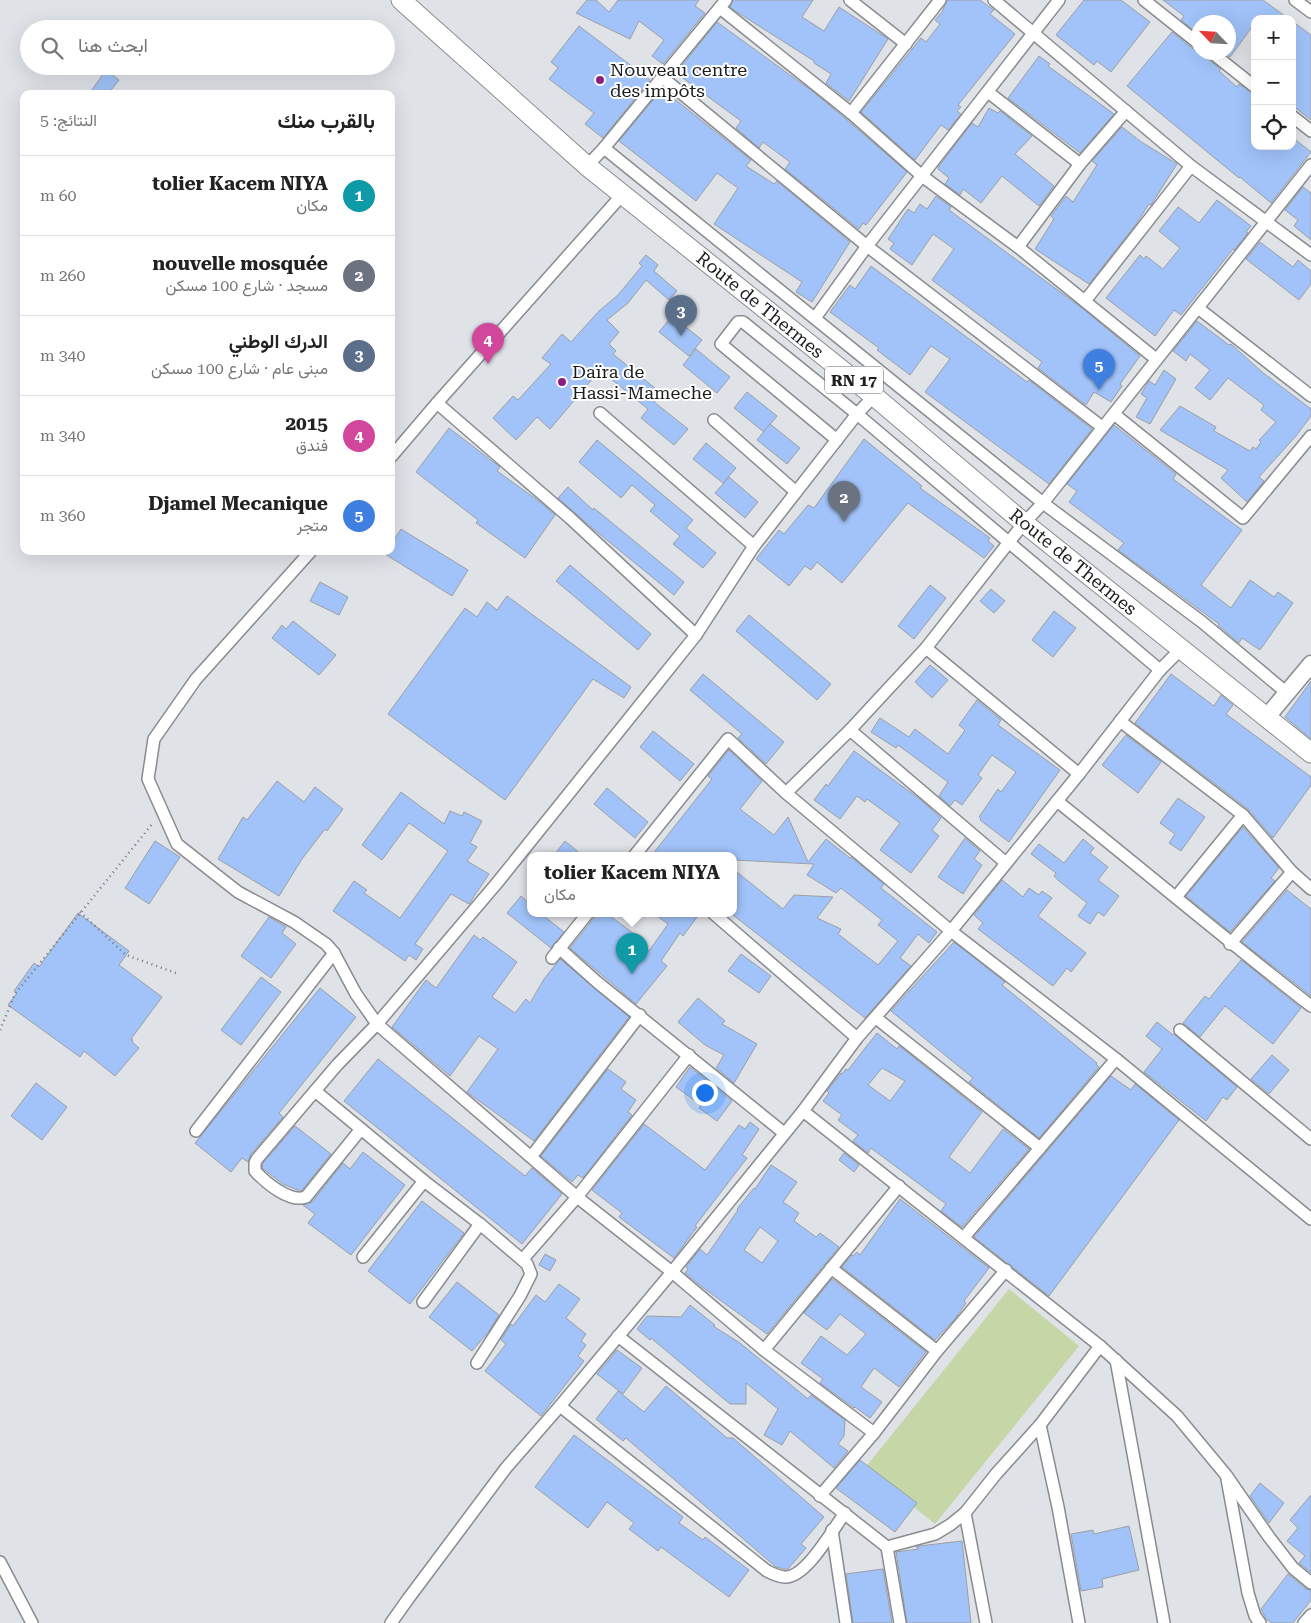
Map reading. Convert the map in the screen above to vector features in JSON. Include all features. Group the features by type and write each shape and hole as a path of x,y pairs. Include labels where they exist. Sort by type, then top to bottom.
{"main road":[{"name":"Route de Thermes","path":"401,0 622,195 874,396 1024,523 1311,753"},
{"path":"1266,718 1311,664"}],"street":[{"path":"850,0 906,44"},
{"path":"851,113 940,0"},
{"path":"994,0 1191,166 1311,255"},
{"path":"815,318 867,246 1059,0"},
{"path":"1144,0 1191,37"},
{"path":"1294,0 1311,12"},
{"path":"587,166 663,78 723,4 922,176 1018,247 1156,359"},
{"path":"1221,60 1251,84"},
{"path":"663,78 867,246 1102,427"},
{"path":"988,92 1080,164"},
{"path":"1018,247 1080,164 1126,111"},
{"path":"1296,119 1311,131"},
{"path":"604,148 1043,503 1202,622 1287,693"},
{"path":"786,793 850,730 926,648 1311,165"},
{"path":"1085,300 1191,166"},
{"path":"395,452 622,195"},
{"path":"1198,308 1311,396"},
{"path":"837,440 721,344 738,322 743,322 857,414 1160,670"},
{"path":"361,1130 306,1197 295,1199 288,1197 256,1171 255,1163 257,1159 315,1091 377,1024 497,883 696,635 754,546 857,414 874,396"},
{"path":"437,403 570,518 696,635"},
{"path":"600,413 754,546"},
{"path":"1114,414 1243,518 1311,436"},
{"path":"714,420 796,492"},
{"path":"307,555 196,679 154,739 148,780 177,844 238,892 294,922 326,944 334,953 356,994 377,1024 577,1197 672,1272 764,1350 874,1433"},
{"path":"926,648 1079,774"},
{"path":"391,1623 506,1468 672,1272 803,1111 857,1038 951,931 1079,774 1160,670 1181,649"},
{"path":"1120,721 1243,815 1292,872 1311,889"},
{"path":"850,730 1006,863"},
{"path":"641,852 728,739 786,793 951,931 1116,1059 1311,1219"},
{"path":"1057,801 1176,897 1230,944 1311,1006"},
{"path":"1176,897 1243,815"},
{"path":"1230,944 1292,872"},
{"path":"585,917 556,953 640,1015 784,1132"},
{"path":"718,917 857,1038"},
{"path":"196,1131 334,953"},
{"path":"530,1157 640,1015"},
{"path":"876,1018 1040,1148"},
{"path":"1180,1030 1311,1139"},
{"path":"523,1259 577,1197 689,1055"},
{"path":"964,1237 1116,1059"},
{"path":"315,1091 424,1181 523,1259 531,1272 520,1296 477,1363"},
{"path":"803,1111 1100,1346 1178,1416 1226,1475 1281,1553 1293,1568 1311,1583"},
{"path":"363,1257 424,1181"},
{"path":"764,1350 899,1186"},
{"path":"423,1302 480,1224"},
{"path":"831,1268 937,1351"},
{"path":"820,1496 874,1433 937,1351 1006,1270"},
{"path":"618,1336 887,1547 900,1623"},
{"path":"887,1547 935,1534 950,1525 965,1512 1040,1425 1100,1346"},
{"path":"1116,1360 1164,1623"},
{"path":"560,1406 760,1565 777,1576 787,1578 798,1573 809,1562 845,1513"},
{"path":"1040,1425 1058,1507 1079,1623"},
{"path":"1226,1475 1248,1593 1255,1616 1260,1623"},
{"path":"965,1512 986,1623"},
{"path":"832,1530 846,1623"},
{"path":"0,1562 32,1623"},
{"path":"1304,1623 1311,1615"}],"path":[{"path":"0,1030 15,994 162,811"},
{"path":"80,912 126,955 176,973"}],"green space":[{"path":"1009,1289 1079,1346 935,1524 865,1468"}],"building":[{"path":"587,0 596,0 609,12 618,0 699,0 695,6 705,13 663,64 652,56 664,40 639,21 630,39 576,13"},
{"path":"733,0 813,0 802,17 824,31 839,7 888,39 849,101 826,83 831,74 730,7"},
{"path":"947,0 980,0 994,10 990,14 1015,34 958,105 961,107 957,111 961,114 948,130 941,125 915,160 861,112 921,38 926,42 940,24 935,20 942,12"},
{"path":"1084,0 1121,0 1150,22 1111,72 1097,61 1094,65 1056,35"},
{"path":"1163,0 1263,0 1284,15 1251,15 1251,28 1236,49 1236,15 1191,15 1191,28 1181,20 1184,16"},
{"path":"717,22 812,91 907,172 866,225 863,223 859,229 785,169 790,162 763,142 759,148 736,128 741,121 676,73"},
{"path":"1296,24 1311,35 1311,120 1296,108"},
{"name":"Nouveau centre des impôts","path":"579,26 650,80 603,138 585,124 594,113 549,79 558,68 551,62"},
{"path":"1172,32 1191,47 1191,60 1209,60 1221,69 1219,71 1237,87 1239,84 1251,92 1251,150 1296,150 1296,140 1311,152 1271,203 1127,86"},
{"path":"1039,56 1050,64 1048,66 1114,114 1080,153 1008,98"},
{"path":"102,75 112,75 119,80 111,90 92,90"},
{"path":"662,89 751,160 746,166 774,184 777,181 850,242 812,302 796,292 802,282 714,224 738,188 717,173 696,201 619,141"},
{"path":"989,108 998,113 1000,111 1032,136 1015,154 1054,186 1039,206 1002,176 981,203 963,189 960,195 945,184 949,178 938,169 939,166 972,123 978,127"},
{"path":"1122,127 1140,141 1177,164 1151,205 1149,204 1136,224 1089,284 1035,249 1054,219 1051,216 1066,196 1073,202 1097,165 1092,161"},
{"path":"1303,187 1311,193 1311,240 1294,226 1298,220 1285,210"},
{"path":"936,196 951,207 949,210 1082,308 1140,356 1120,384 1122,386 1111,402 1094,392 1086,405 1038,368 1042,362 932,280 954,249 933,234 912,265 890,249 894,243 888,239 908,209 914,213 920,204 927,209"},
{"path":"1217,200 1251,226 1246,232 1248,233 1181,315 1174,310 1155,336 1106,298 1140,255 1144,259 1146,256 1163,269 1180,248 1159,231 1178,207 1199,223"},
{"path":"1260,242 1293,267 1298,260 1311,271 1311,284 1299,300 1246,259"},
{"path":"646,255 658,265 654,271 677,291 669,300 646,280 628,303 607,320 619,332 609,344 616,351 613,354 661,393 654,402 688,429 674,445 641,418 648,409 600,370 550,429 537,417 516,440 493,418 513,396 518,400 551,364 542,358 562,334 571,342 599,311 618,295 642,266 639,263"},
{"path":"871,266 1027,382 1029,380 1092,429 1049,484 925,392 950,359 931,346 910,375 877,350 879,348 830,312 850,285 855,289"},
{"path":"672,316 702,340 689,356 659,332"},
{"path":"1197,321 1229,345 1231,344 1262,372 1311,409 1311,416 1296,436 1259,477 1264,481 1247,502 1221,478 1228,470 1160,430 1180,406 1216,427 1214,431 1250,451 1253,447 1256,449 1261,442 1259,440 1276,422 1261,410 1264,405 1228,378 1210,400 1195,388 1210,370 1190,354 1186,361 1173,351"},
{"path":"696,349 730,377 717,393 683,365"},
{"path":"1164,370 1176,379 1150,424 1136,417 1147,398 1141,394 1149,381 1155,385"},
{"path":"747,392 777,416 764,432 734,408"},
{"path":"770,424 800,448 787,464 757,440"},
{"path":"1114,425 1176,474 1173,479 1242,530 1201,585 1231,608 1250,580 1274,597 1278,592 1293,603 1260,650 1242,638 1239,643 1219,624 1118,550 1124,543 1069,502 1077,491 1067,484"},
{"path":"449,428 500,467 497,471 555,515 525,558 476,523 478,520 416,472"},
{"path":"864,439 922,486 920,488 990,538 988,541 994,546 984,558 908,503 842,583 817,562 811,570 805,566 789,586 756,559 779,530 784,534 808,505 814,508"},
{"path":"597,440 693,520 686,528 716,553 703,568 673,544 680,536 650,511 655,505 632,485 621,498 579,462"},
{"path":"706,443 736,468 723,483 693,459"},
{"path":"729,477 758,502 745,518 715,493"},
{"path":"568,487 593,510 594,508 684,582 674,595 558,498"},
{"path":"401,529 468,570 452,596 387,555 395,555 395,538"},
{"path":"570,565 651,634 638,650 556,581"},
{"path":"320,582 348,597 339,615 310,601"},
{"path":"930,585 946,598 914,639 898,626"},
{"path":"991,589 1005,601 994,613 980,601"},
{"path":"507,596 631,687 624,698 593,679 505,800 388,714 465,608 477,617 487,602 497,610"},
{"path":"1054,611 1076,628 1053,657 1032,640"},
{"path":"749,615 831,684 817,700 736,631"},
{"path":"293,621 336,655 319,675 272,638 282,625 286,629"},
{"path":"930,665 948,680 932,698 915,682"},
{"path":"703,674 784,742 766,764 738,738 742,734 690,690"},
{"path":"1171,674 1214,706 1221,695 1233,705 1226,714 1311,777 1311,785 1273,838 1248,809 1135,723"},
{"path":"1311,681 1311,739 1285,717"},
{"path":"977,700 1001,720 998,725 1060,770 1009,842 980,820 979,817 998,789 1001,792 1016,772 992,755 978,775 982,778 962,805 955,800 950,806 939,796 948,782 898,745 896,748 871,732 880,718 909,737 915,729 948,754 965,730 959,725"},
{"path":"653,731 694,764 680,781 640,747"},
{"path":"1126,735 1161,762 1138,793 1102,765"},
{"path":"729,750 762,781 740,809 774,835 788,817 808,862 826,839 884,884 881,888 937,932 929,943 918,934 900,958 911,966 865,1018 736,917 737,872 783,909 794,895 833,897 817,918 841,929 838,934 878,965 898,941 878,925 882,920 841,888 836,893 807,875 814,864 737,860 737,852 654,852 712,779 708,776"},
{"path":"854,751 921,800 941,818 932,830 939,836 911,873 880,850 900,823 867,799 865,802 857,796 840,819 814,800 826,784 828,786"},
{"path":"277,781 304,802 315,787 343,809 327,831 325,829 302,859 279,896 218,859 243,817 247,820"},
{"path":"607,788 648,822 635,838 594,804"},
{"path":"401,792 444,824 450,811 462,816 464,812 482,821 470,843 477,847 467,861 489,874 469,904 451,894 415,944 423,949 416,960 409,955 405,961 333,911 354,881 367,890 364,893 400,918 448,851 409,823 382,860 362,845"},
{"path":"1178,798 1205,817 1181,851 1169,843 1175,834 1160,823"},
{"path":"1243,827 1279,868 1271,878 1275,881 1230,932 1186,896"},
{"path":"965,838 980,851 974,859 982,865 963,894 938,877"},
{"path":"1083,839 1094,848 1090,853 1108,867 1098,880 1119,896 1104,916 1098,912 1090,924 1078,916 1087,903 1059,881 1054,876 1056,873 1031,854 1039,844 1064,863"},
{"path":"155,841 180,857 149,904 125,888"},
{"path":"565,841 578,852 556,852"},
{"path":"1002,880 1023,897 1029,888 1039,895 1042,891 1052,898 1038,916 1086,953 1071,972 1067,968 1053,986 978,929 983,923 974,915"},
{"path":"1287,890 1311,909 1311,996 1242,942"},
{"path":"521,896 527,901 527,917 545,917 564,932 551,948 507,913"},
{"path":"78,913 129,951 119,965 162,997 131,1039 139,1048 115,1076 84,1051 80,1057 8,1005 17,993 14,991 34,963 39,967"},
{"path":"269,917 286,927 282,933 296,944 271,978 241,956"},
{"path":"611,917 633,933 631,935 649,951 668,924 658,917 697,917 683,936 680,933 661,961 667,966 636,1004 570,948 594,918"},
{"path":"474,935 480,940 483,937 517,962 492,997 515,1013 526,999 530,1003 544,979 560,959 629,1017 534,1141 467,1092 498,1049 479,1036 450,1076 392,1027 426,980 436,988"},
{"path":"954,942 1005,982 1002,985 1097,1063 1099,1067 1039,1138 969,1082 973,1078 891,1011"},
{"path":"741,954 771,976 759,993 728,971"},
{"path":"1241,960 1301,1008 1273,1044 1225,1006 1200,1037 1183,1023 1205,996 1209,999"},
{"path":"261,977 281,992 241,1045 221,1030"},
{"path":"320,988 356,1017 279,1113 283,1117 251,1154 248,1162 242,1158 231,1172 195,1143"},
{"path":"698,998 725,1021 722,1024 757,1044 734,1083 716,1068 724,1055 705,1045 678,1022"},
{"path":"1157,1022 1237,1087 1227,1100 1223,1097 1206,1121 1144,1072 1162,1049 1146,1036"},
{"path":"877,1033 897,1049 899,1046 902,1048 982,1112 949,1157 970,1173 1003,1129 1029,1149 962,1227 941,1211 946,1204 871,1148 868,1153 853,1141 858,1135 838,1120 842,1115 823,1101 829,1093 827,1091 841,1073 846,1069 848,1070","holes":["882,1068 905,1081 890,1101 868,1085"]},
{"path":"1272,1055 1289,1070 1269,1094 1251,1079"},
{"path":"378,1059 525,1176 532,1168 562,1194 522,1244 344,1101"},
{"path":"690,1067 732,1101 717,1121 699,1108 701,1105 676,1087"},
{"path":"608,1069 626,1082 621,1089 636,1100 628,1112 632,1115 583,1178 578,1175 572,1182 541,1156"},
{"path":"1111,1076 1131,1090 1135,1084 1179,1120 1049,1296 974,1237"},
{"path":"36,1083 67,1107 42,1140 11,1116"},
{"path":"750,1122 759,1129 742,1155 747,1158 695,1226 697,1227 674,1258 619,1217 622,1213 592,1190 644,1124 705,1170 739,1125 745,1129"},
{"path":"295,1126 331,1154 300,1191 283,1184 262,1168 263,1163"},
{"path":"363,1152 405,1185 351,1255 308,1223 315,1214 303,1205 312,1202 343,1163 350,1169"},
{"path":"844,1153 859,1165 854,1172 839,1160"},
{"path":"771,1165 797,1182 783,1202 799,1213 794,1221 816,1237 820,1233 839,1247 767,1334 685,1273 688,1269 686,1267 700,1249 707,1255 737,1209 755,1189","holes":["760,1227 778,1241 762,1263 744,1250"]},
{"path":"900,1199 989,1268 964,1301 966,1303 954,1320 935,1340 842,1267 852,1255 857,1252 860,1255"},
{"path":"422,1201 464,1233 410,1304 368,1271"},
{"path":"545,1254 556,1260 550,1271 539,1265"},
{"path":"832,1279 926,1352 899,1387 874,1368 861,1387 882,1402 870,1418 820,1383 823,1379 801,1363 821,1336 847,1355 866,1334 840,1314 827,1330 804,1313"},
{"path":"457,1282 499,1315 489,1331 472,1351 429,1317"},
{"path":"559,1284 580,1299 566,1318 586,1334 581,1341 586,1345 578,1356 584,1361 541,1416 485,1371 506,1344 501,1340 511,1324 513,1326 536,1295 545,1302"},
{"path":"690,1305 715,1325 713,1326 740,1343 808,1399 811,1395 845,1420 844,1436 838,1444 848,1451 834,1468 790,1431 782,1445 764,1435 778,1409 746,1383 746,1404 730,1404 651,1338 650,1340 637,1329 647,1316 681,1317"},
{"path":"617,1350 642,1368 623,1394 597,1374"},
{"path":"666,1386 727,1438 733,1438 824,1517 801,1544 806,1548 788,1569 776,1567 626,1438 623,1441 596,1419 618,1391 644,1412"},
{"path":"574,1435 683,1517 679,1523 703,1540 705,1537 749,1570 729,1597 661,1547 658,1551 629,1529 634,1523 607,1502 588,1528 535,1487"},
{"path":"860,1460 917,1503 895,1532 836,1488"},
{"path":"1260,1483 1284,1503 1269,1523 1250,1496"},
{"path":"1311,1495 1311,1573 1299,1563 1305,1556 1287,1541 1298,1528 1290,1520"},
{"path":"1129,1526 1139,1570 1102,1579 1103,1587 1081,1591 1071,1534 1093,1530 1094,1534"},
{"path":"962,1541 971,1623 907,1623 896,1552 919,1549 916,1547 919,1546"},
{"path":"883,1569 892,1623 853,1623 846,1574"},
{"path":"1288,1574 1306,1589 1311,1590 1311,1600 1293,1623 1272,1623 1266,1619 1261,1609"}],"place":[{"name":"Nouveau centre des impôts","path":"600,80"},
{"name":"الدرك الوطني","path":"681,336"},
{"name":"2015","path":"488,364"},
{"name":"Daïra de Hassi-Mameche","path":"562,382"},
{"name":"Djamel Mecanique","path":"1099,390"},
{"name":"nouvelle mosquée","path":"844,522"},
{"name":"tolier Kacem NIYA","path":"632,974"}]}
